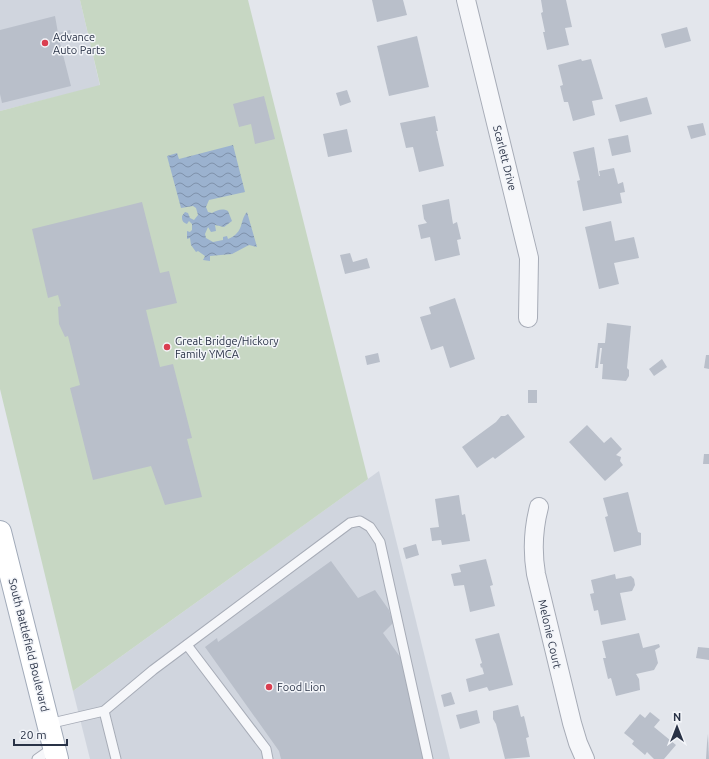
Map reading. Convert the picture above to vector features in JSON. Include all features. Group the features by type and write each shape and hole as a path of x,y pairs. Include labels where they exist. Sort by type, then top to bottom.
{"main road":[{"name":"South Battlefield Boulevard","path":"0,532 6,580 48,724 49,755"}],"street":[{"name":"Scarlett Drive","path":"466,0 529,258 528,318"},
{"name":"Melonie Court","path":"539,507 533,535 533,558 572,723 578,743 586,759"}],"lane":[{"path":"48,724 104,711 186,645 350,523 360,521 370,527 380,542 428,759"},
{"path":"186,645 266,749 268,759"},
{"path":"104,711 116,759"}],"shaded area":[{"name":"Advance Auto Parts","path":"0,0 80,0 100,86 0,111"},
{"path":"379,471 450,759 90,759 73,691"}],"green space":[{"name":"Great Bridge/Hickory Family YMCA","path":"80,0 248,0 368,479 73,691 0,389 0,111 100,85"}],"water":[{"path":"233,145 245,192 209,200 206,207 208,212 212,213 220,210 226,210 228,211 232,221 224,227 215,225 216,231 211,232 208,227 205,234 206,238 213,242 223,240 223,237 227,236 228,239 237,233 247,212 257,247 249,245 232,254 210,256 210,261 203,260 205,256 198,251 196,252 191,245 190,238 187,239 187,231 190,232 192,230 192,224 189,221 187,224 183,222 182,219 185,212 188,213 190,218 194,220 198,215 196,208 193,206 181,208 167,156 177,153 179,159"}],"building":[{"path":"372,0 403,0 407,15 377,22"},
{"path":"541,0 566,0 572,27 565,28 569,45 547,50 543,32 545,32 541,13 543,12"},
{"name":"Advance Auto Parts","path":"55,16 58,33 70,30 73,40 60,43 71,86 2,103 0,94 0,30"},
{"path":"687,27 691,41 665,48 661,34"},
{"path":"417,36 429,87 389,96 377,46"},
{"path":"581,59 582,61 591,59 603,99 592,101 595,115 573,121 568,102 564,102 560,86 563,85 558,65"},
{"path":"347,90 351,102 340,106 336,93"},
{"path":"264,96 275,139 255,144 251,124 239,127 233,104"},
{"path":"647,97 652,114 620,122 615,105"},
{"path":"435,116 438,131 436,131 444,166 419,172 413,147 406,148 400,123"},
{"path":"703,123 706,135 691,139 687,126"},
{"path":"347,129 352,152 328,157 323,134"},
{"path":"628,135 631,152 612,156 608,139"},
{"path":"594,147 599,176 599,171 614,168 618,184 623,182 625,192 620,193 622,203 583,211 577,181 580,180 573,152"},
{"path":"449,199 453,224 457,222 461,239 457,240 460,255 435,261 430,237 421,239 418,225 427,223 424,219 422,205"},
{"path":"142,202 160,273 169,271 177,303 146,310 160,367 173,364 192,438 187,439 202,497 165,505 151,466 93,480 70,388 80,385 68,336 65,337 59,324 58,307 61,306 58,295 48,298 32,229"},
{"path":"611,221 615,241 634,237 639,258 614,263 619,284 599,289 585,227"},
{"path":"350,253 353,262 367,258 370,268 345,274 340,255"},
{"path":"455,298 475,359 450,368 443,346 431,350 420,317 431,314 429,307"},
{"path":"607,323 631,326 627,368 629,370 629,376 626,381 602,379 603,364 600,364 602,348 600,348 598,368 595,368 598,343 605,343"},
{"path":"378,353 380,362 367,365 365,356"},
{"path":"706,355 709,355 709,369 704,368"},
{"path":"662,359 667,367 654,376 649,369"},
{"path":"528,390 537,390 537,403 528,403"},
{"path":"508,414 525,437 495,459 493,457 477,468 462,447 496,422 501,416"},
{"path":"587,425 604,443 611,437 622,449 616,455 621,457 620,461 623,465 605,481 569,442"},
{"path":"704,454 709,454 709,464 703,464"},
{"path":"628,492 638,532 641,533 641,545 614,552 605,517 608,516 603,498"},
{"path":"459,495 462,515 465,514 470,541 442,545 441,540 432,541 430,528 439,527 435,499"},
{"path":"416,544 419,555 406,559 403,548"},
{"path":"486,559 493,585 490,586 495,606 470,612 464,585 454,586 451,574 461,572 459,565"},
{"path":"331,561 358,598 375,590 389,610 393,623 383,633 403,661 428,759 281,759 279,751 205,647 217,638 218,642"},
{"path":"615,574 616,579 631,576 634,579 635,585 632,591 620,593 626,620 601,625 598,610 594,611 590,594 594,593 591,580"},
{"path":"499,633 513,685 489,691 487,687 469,692 466,679 484,674 482,667 481,668 480,664 482,663 475,639"},
{"path":"639,633 643,648 659,644 660,647 655,650 658,663 654,670 636,674 639,679 640,690 616,696 611,678 608,679 603,658 606,658 602,641"},
{"path":"698,647 709,648 709,660 696,658"},
{"path":"451,692 455,704 444,707 441,695"},
{"path":"518,705 521,717 524,716 529,737 526,738 530,757 505,759 496,724 493,719 493,711"},
{"path":"477,710 480,723 460,729 456,715"},
{"path":"650,712 660,720 654,727 676,745 664,759 654,759 647,752 645,755 632,744 634,741 624,733 640,714 645,718"},
{"path":"708,734 709,759 706,759 707,743"}],"place":[{"name":"Advance Auto Parts","path":"45,43"},
{"name":"Great Bridge/Hickory Family YMCA","path":"167,347"},
{"name":"Food Lion","path":"269,687"}]}
